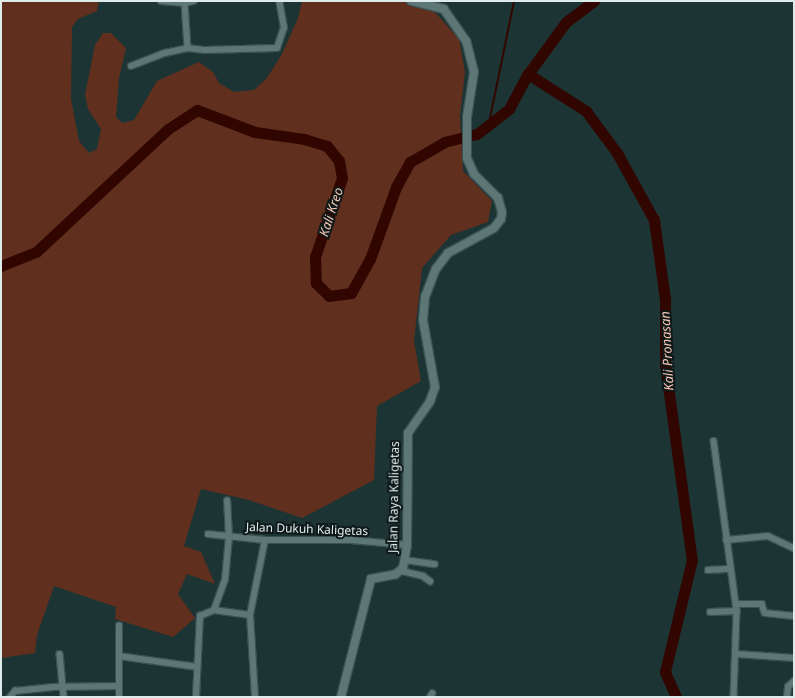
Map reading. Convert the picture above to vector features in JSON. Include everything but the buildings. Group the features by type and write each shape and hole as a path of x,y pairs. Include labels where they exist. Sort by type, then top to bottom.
{"main road":[{"name":"Jalan Raya Kaligetas","path":"341,697 371,579 402,571 405,560 407,545 408,433 430,401 435,387 423,320 425,297 436,269 448,253 494,228 501,219 498,198 474,174 467,158 467,117 474,72 466,41 444,9 411,1"}],"street":[{"path":"161,1 184,3 194,1"},
{"path":"131,66 165,53 188,48 277,48 284,28 279,1"},
{"path":"184,3 188,48"},
{"path":"714,441 736,608 737,654 734,697"},
{"name":"Jalan Dukuh Kaligetas","path":"214,610 224,580 229,537 228,501"},
{"name":"Jalan Dukuh Kaligetas","path":"208,534 265,540 352,540 407,545"},
{"path":"726,540 768,536 794,548"},
{"path":"255,697 250,615 265,540"},
{"path":"405,560 435,564"},
{"path":"708,570 730,569"},
{"path":"402,571 423,576 430,581"},
{"path":"710,612 762,604 765,613 794,616"},
{"path":"196,697 199,619 204,613 214,610 250,615"},
{"path":"119,626 119,697"},
{"path":"60,654 64,697"},
{"path":"737,654 794,658"},
{"path":"119,656 197,666"},
{"path":"787,697 788,687 794,682"},
{"path":"10,697 15,691 64,687 119,686"}],"shaded area":[{"path":"1,1 99,1 97,11 78,19 72,27 71,99 79,141 89,153 97,149 101,129 88,109 85,95 95,45 103,33 111,33 126,48 119,78 116,117 122,123 134,120 157,81 199,62 213,72 219,83 234,92 254,90 267,78 282,54 298,18 302,1 401,1 433,10 459,39 465,72 460,115 463,171 492,201 488,222 451,235 422,268 414,341 421,381 377,406 374,480 302,518 249,500 201,489 184,546 201,552 215,584 187,574 178,594 195,618 173,637 115,619 116,607 54,586 37,635 35,653 1,658"}],"waterway":[{"path":"489,123 514,1"},
{"name":"Kali Kreo","path":"1,266 36,252 168,129 197,110 255,132 304,139 327,146 339,161 342,178 315,257 316,283 329,296 351,293 370,259 396,187 410,162 444,142 477,134 509,109 528,74 566,22 594,1"},
{"name":"Kali Pronasan","path":"528,74 586,111 617,153 654,220 665,299 665,364 692,560 665,672 676,697"}]}
